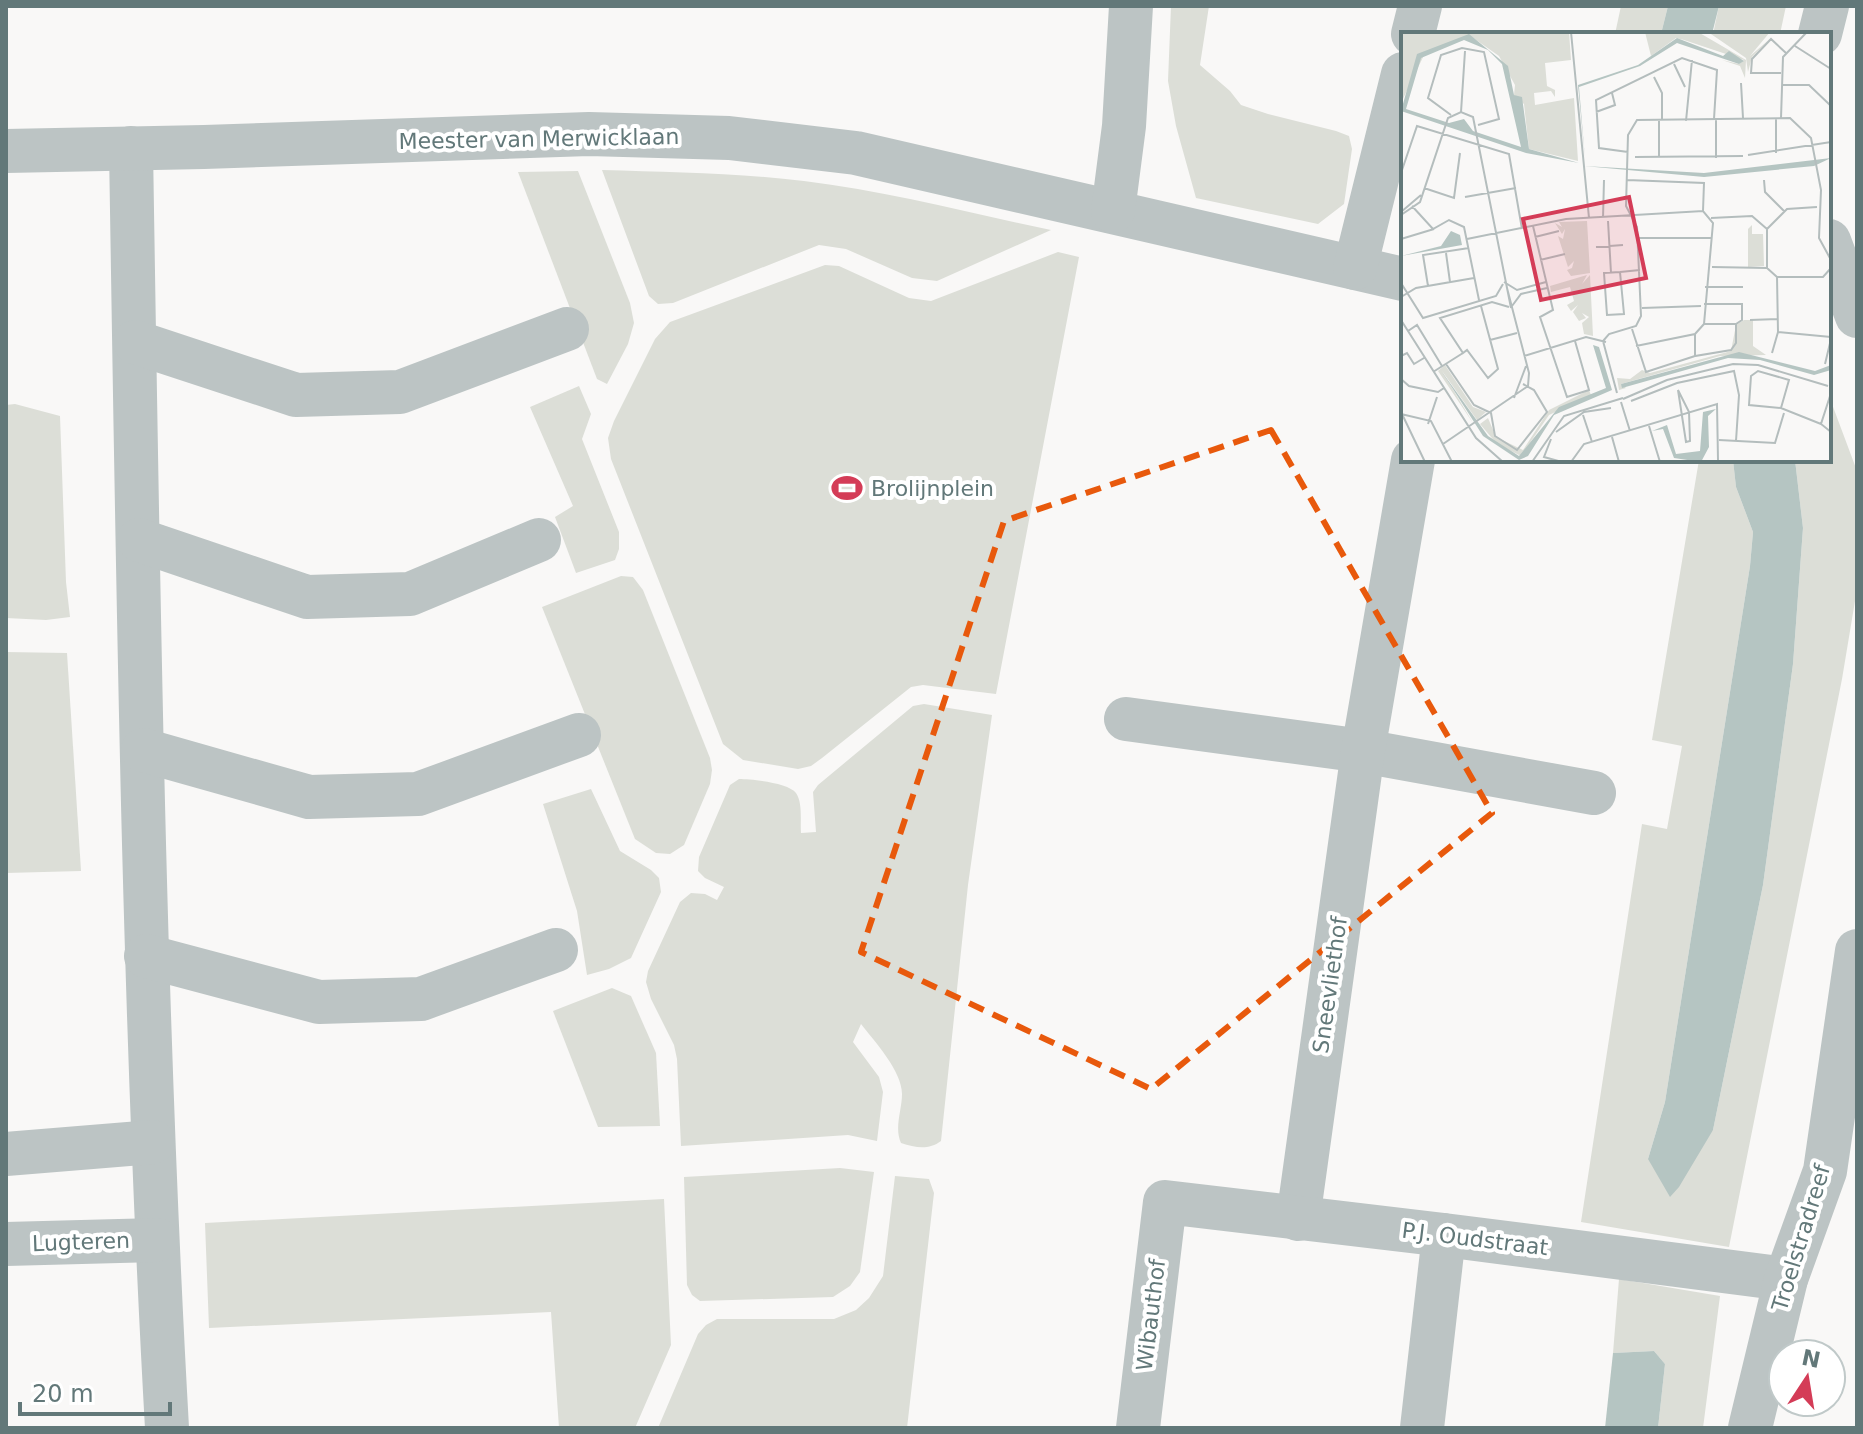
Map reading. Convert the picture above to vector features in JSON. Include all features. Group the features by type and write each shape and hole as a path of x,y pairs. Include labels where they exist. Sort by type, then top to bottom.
{"street":[{"path":"1113,211 1124,126 1131,6"},
{"path":"1414,32 1420,6"},
{"path":"1820,32 1827,6"},
{"path":"1355,268 1401,82"},
{"name":"Meester van Merwicklaan","path":"6,151 589,134 729,138 856,153 1401,279"},
{"path":"131,148 146,956 167,1428"},
{"path":"1831,246 1857,316"},
{"path":"1831,337 1857,327"},
{"path":"135,342 296,395 400,392 567,329"},
{"name":"Sneevliethof","path":"1298,1219 1363,751 1413,462"},
{"path":"139,540 307,597 410,594 539,540"},
{"path":"1126,719 1363,751 1594,793"},
{"path":"143,750 309,797 418,794 579,735"},
{"path":"146,956 319,1002 421,999 556,950"},
{"name":"Troelstradreef","path":"1750,1428 1786,1279 1841,1174 1857,951"},
{"path":"6,1154 153,1142"},
{"name":"P.J. Oudstraat","path":"1165,1202 1786,1279"},
{"name":"Wibauthof","path":"1138,1428 1165,1202"},
{"path":"1422,1428 1444,1235"},
{"name":"Lugteren","path":"6,1244 157,1240"}],"highlighted area":[{"path":"1271,430 1492,813 1151,1089 861,952 1004,521"}],"shaded area":[{"path":"1171,6 1209,6 1200,65 1241,105 1349,136 1352,149 1344,204 1318,224 1196,198 1176,126 1168,81"},
{"path":"1621,6 1668,6 1662,32 1615,32"},
{"path":"1668,6 1719,6 1712,32 1662,32"},
{"path":"1719,6 1786,6 1780,32 1713,32"},
{"path":"602,170 728,175 835,185 1051,230 937,281 912,278 846,249 819,245 673,303 658,304 649,296"},
{"path":"578,171 630,303 634,323 628,344 607,384 597,379 518,172"},
{"path":"1058,252 1079,257 996,694 923,685 911,687 811,766 798,769 743,760 723,744 611,459 608,438 614,421 655,339 670,322 825,265 839,266 909,298 931,301"},
{"path":"579,386 591,414 582,439 619,532 619,549 615,560 576,573 555,517 573,506 530,407"},
{"path":"1831,401 1857,471 1857,589 1842,679 1729,1247 1581,1222 1642,824 1667,829 1682,746 1652,740 1699,462 1733,462 1736,487 1753,532 1665,1102 1648,1159 1713,1130 1763,885 1793,664 1803,528 1795,462 1831,462"},
{"path":"15,404 60,416 70,617 46,620 6,618 6,405"},
{"path":"1733,462 1795,462 1803,528 1793,664 1763,885 1713,1130 1670,1197 1648,1159 1665,1102 1750,566 1753,532 1736,487"},
{"path":"621,576 633,577 643,590 710,758 710,784 684,845 670,854 656,853 635,839 542,607"},
{"path":"6,652 67,653 81,871 6,873"},
{"path":"924,704 992,715 968,885 941,1141 922,1147 901,1143 898,1131 902,1094 898,1076 861,1024 853,1042 879,1077 883,1092 877,1141 848,1135 681,1146 677,1059 674,1045 646,982 648,971 680,902 691,893 705,894 717,900 724,887 698,871 699,857 730,785 745,779 770,782 792,790 800,802 801,833 816,832 813,792 818,785 913,706"},
{"path":"591,789 620,851 659,878 661,892 631,958 587,975 577,911 543,804"},
{"path":"612,988 631,996 656,1053 660,1126 598,1127 553,1011"},
{"path":"840,1168 874,1172 860,1272 850,1286 833,1297 700,1301 692,1295 687,1285 684,1177"},
{"path":"895,1176 929,1179 934,1193 907,1428 658,1428 698,1334 706,1325 717,1319 834,1319 856,1310 869,1298 883,1276"},
{"path":"664,1199 671,1345 635,1428 559,1428 551,1312 209,1328 205,1223"},
{"path":"1619,1279 1720,1296 1703,1428 1658,1428 1665,1364 1654,1351 1613,1353"},
{"path":"1654,1351 1665,1364 1658,1428 1605,1428 1613,1353"}],"place":[{"name":"Brolijnplein","path":"847,488"}]}
